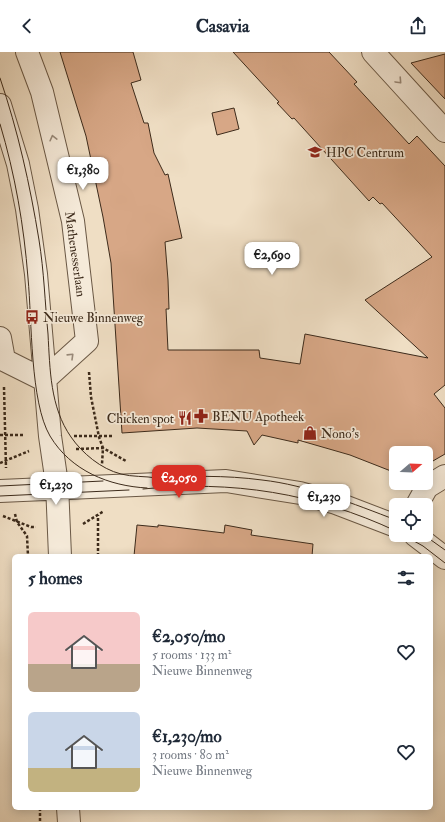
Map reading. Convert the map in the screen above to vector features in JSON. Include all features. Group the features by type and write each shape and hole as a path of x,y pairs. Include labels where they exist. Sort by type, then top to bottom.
{"street":[{"name":"Mathenesserlaan","path":"27,52 42,92 73,221 87,341"},
{"path":"373,52 442,125"},
{"path":"0,105 18,164 27,209 36,274 44,380 57,489 60,554"},
{"path":"0,338 4,360 44,380"},
{"path":"44,380 87,341"},
{"path":"421,498 427,487 445,476"},
{"path":"5,491 226,481 300,493 336,503 389,523"},
{"path":"425,542 445,558"},
{"path":"68,810 68,822"}],"path":[{"path":"87,341 91,397 103,448"},
{"path":"4,360 5,491 17,522 27,536 28,554"},
{"path":"0,515 17,522"},
{"path":"40,810 40,822"}],"building":[{"path":"60,52 133,52 141,80 131,83 144,123 148,123 154,153 165,175 168,174 182,238 165,242 169,309 166,309 168,350 259,350 260,358 300,364 305,334 428,358 365,300 432,257 382,203 380,204 373,197 369,201 294,118 292,119 277,103 279,102 233,52 329,52 357,82 354,84 409,144 417,136 445,166 445,385 434,394 445,408 445,454 433,461 433,446 389,446 389,470 350,455 298,440 298,443 262,435 254,445 247,431 197,428 122,433 111,263 86,136"},
{"path":"445,54 445,99 411,63"},
{"path":"234,108 239,129 217,135 212,113"},
{"path":"137,525 158,527 158,525 224,533 225,525 252,530 251,535 313,544 312,554 134,554"}],"tram line":[{"path":"0,78 18,138 41,252 52,387 59,413 64,425 75,443 99,464 121,474 157,478"},
{"path":"0,124 14,181 24,239 35,382 43,421 50,436 59,448 69,459 80,467 105,480 133,487 147,488"},
{"path":"153,478 194,476 248,478 279,482 330,496 389,517"},
{"path":"0,486 103,481"},
{"path":"143,489 209,486 272,492 335,507 389,528"},
{"path":"0,496 129,490"},
{"path":"433,541 445,550"},
{"path":"416,542 445,563"}],"place":[{"name":"HPC Centrum","path":"315,152"},
{"name":"Nieuwe Binnenweg","path":"32,317"},
{"name":"BENU Apotheek","path":"201,416"},
{"name":"Chicken spot","path":"185,418"},
{"name":"Nono's","path":"310,433"}]}
